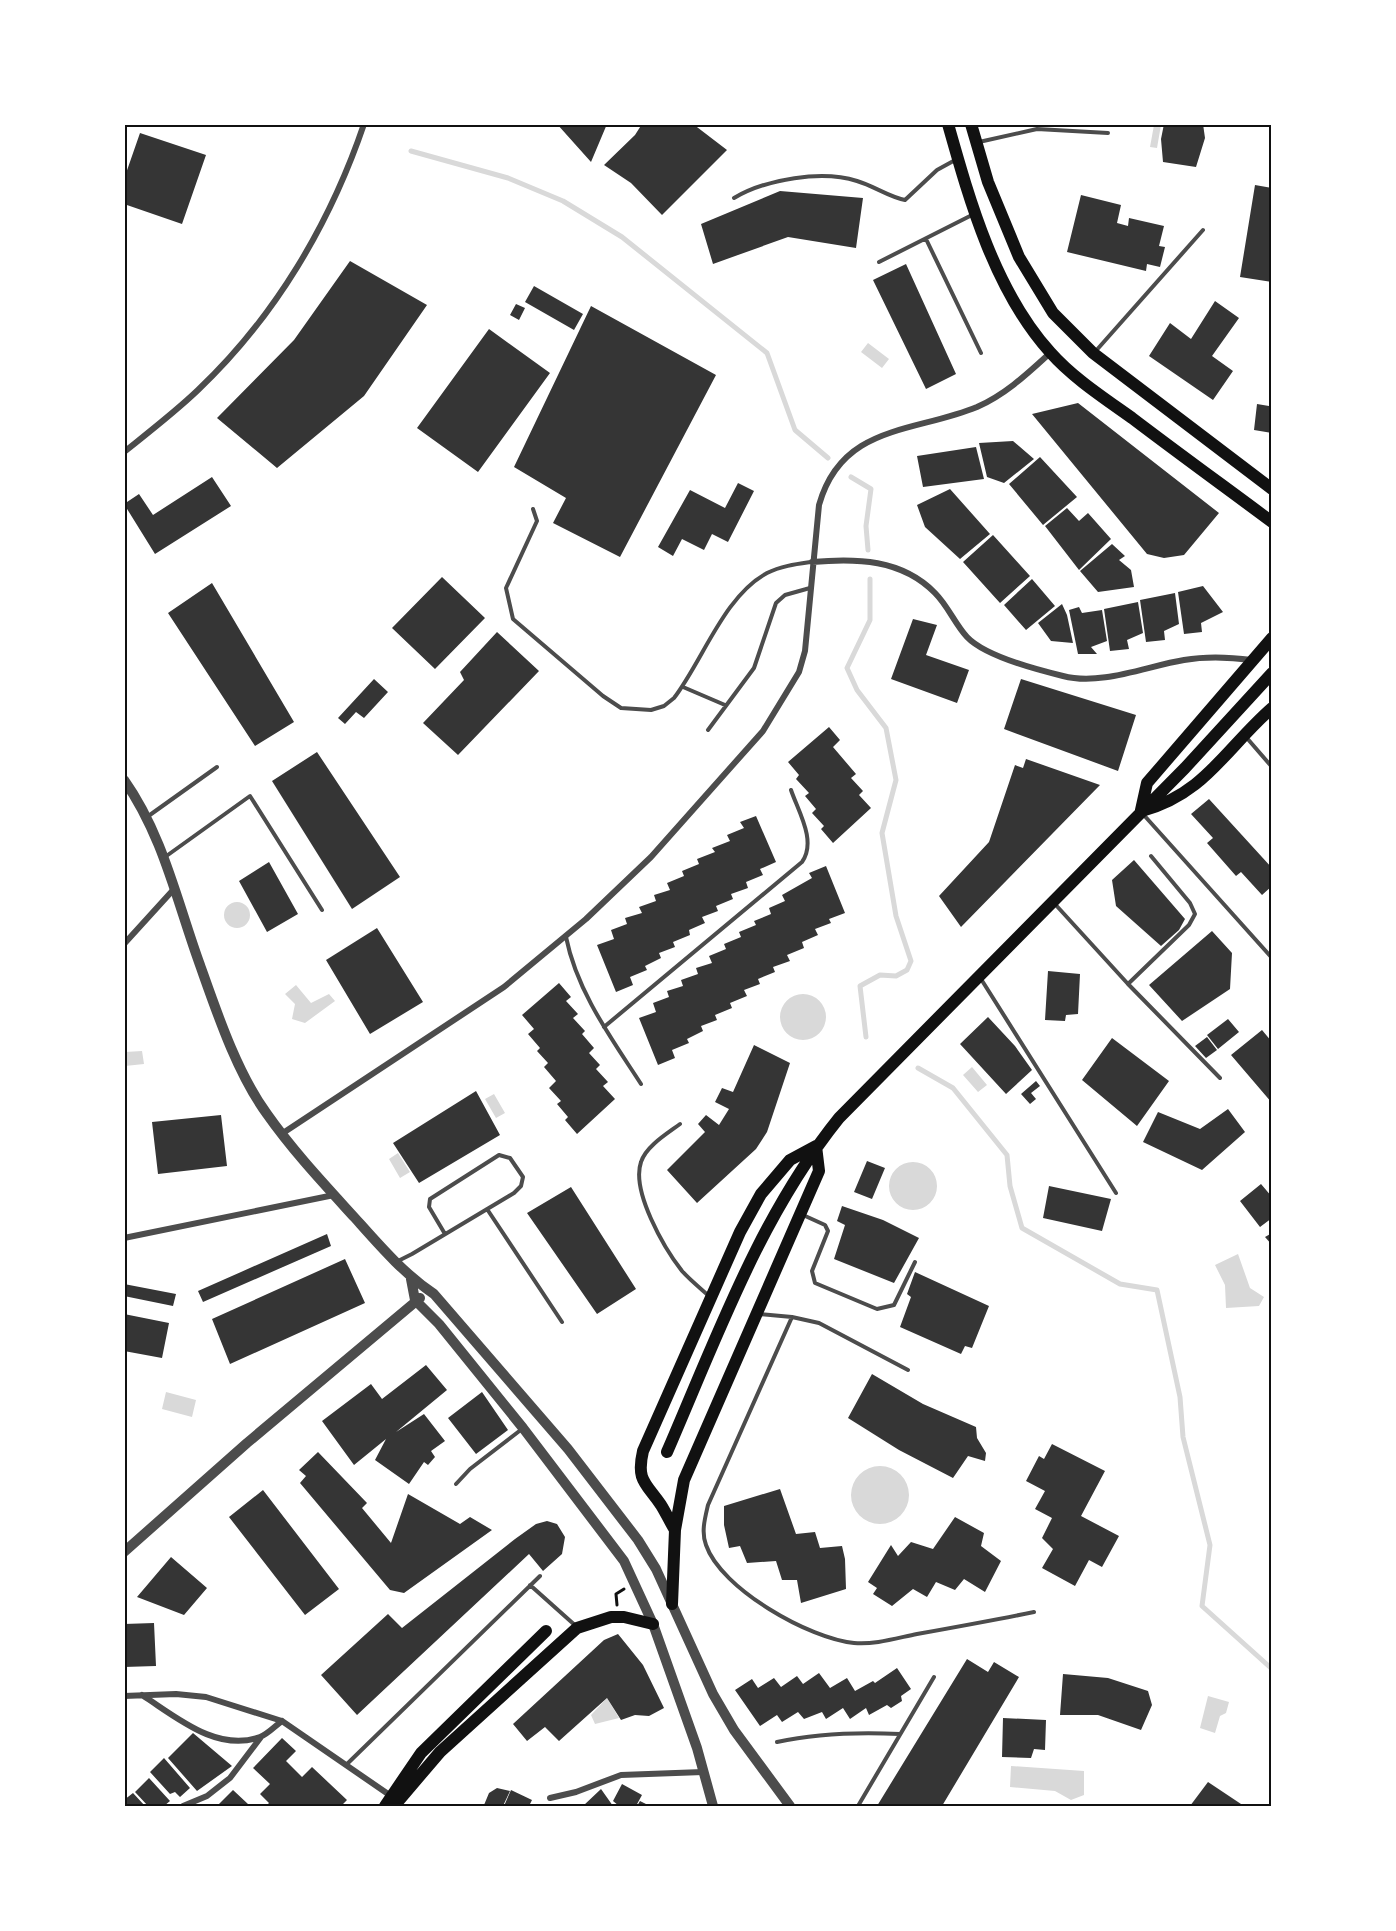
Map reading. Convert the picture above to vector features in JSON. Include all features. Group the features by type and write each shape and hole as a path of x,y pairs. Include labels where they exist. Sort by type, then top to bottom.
{"main road":[{"path":"948,124 957,159 976,213 1008,290 1050,353 1083,382 1272,522"},
{"path":"971,124 1019,257 1053,313 1094,353 1272,489"},
{"path":"1141,812 1147,783 1272,638"},
{"path":"667,1452 733,1301 776,1210 816,1146 839,1118 1185,768 1272,674"},
{"path":"1141,812 1167,804 1202,779 1272,708"},
{"path":"672,1604 675,1530 680,1492 690,1463 819,1171 816,1146"},
{"path":"675,1530 643,1481 640,1462 651,1429 712,1299 740,1232 761,1194 790,1160 816,1146"},
{"path":"390,1803 440,1752 577,1628 597,1619 611,1617 624,1617 653,1624"},
{"path":"390,1803 416,1760 438,1734 546,1631"}],"street":[{"path":"124,452 198,390 269,310 322,225 349,168 364,124"},
{"path":"283,1134 504,987 566,938 651,857 763,731 799,672 805,651 819,505 825,484 852,451 873,439 908,426 975,408 1001,396 1050,353"},
{"path":"812,562 847,559 874,561 899,568 935,592 967,637 981,647 1066,677 1091,678 1121,674 1186,660 1228,657 1252,660"},
{"path":"124,780 147,817 164,857 228,1040 266,1113 334,1195 395,1262 411,1279 434,1294 609,1499 656,1569 713,1694 734,1731 790,1806"},
{"path":"124,944 175,888"},
{"path":"124,1238 334,1195"},
{"path":"411,1279 415,1300 439,1324 523,1428 624,1561 653,1624 713,1806"},
{"path":"124,1552 415,1300 434,1294"},
{"path":"124,1696 176,1694 206,1697 282,1721 346,1765 390,1803"},
{"path":"142,1695 195,1729 216,1738 242,1741 261,1737"},
{"path":"183,1806 207,1796 230,1778 261,1737 282,1721"},
{"path":"550,1798 576,1792 621,1775 703,1772"}],"lane":[{"path":"976,143 1037,129 1108,133"},
{"path":"734,198 779,182 834,176 857,181 905,200 937,170 957,159"},
{"path":"879,262 976,213"},
{"path":"1094,353 1203,230"},
{"path":"926,239 981,353"},
{"path":"533,509 537,521 507,588 513,619 603,696 621,708 637,711 664,706 683,687 721,623 755,581 768,572 790,565 812,562"},
{"path":"708,730 724,705 754,668 776,603 785,595 810,588"},
{"path":"683,687 724,705"},
{"path":"1245,736 1272,767"},
{"path":"147,817 217,768"},
{"path":"604,1027 802,862 808,853 809,841 791,790"},
{"path":"164,857 250,796 322,910"},
{"path":"1141,812 1272,958"},
{"path":"1128,984 1189,926 1195,914 1190,903 1151,856"},
{"path":"1052,900 1128,984 1220,1078"},
{"path":"566,938 570,957 581,983 604,1027 641,1084"},
{"path":"979,976 1116,1193"},
{"path":"680,1124 659,1140 641,1161 639,1184 645,1205 671,1255 683,1272 712,1299"},
{"path":"395,1262 446,1234 521,1186 523,1177 510,1158 499,1155 430,1199 429,1207 446,1234"},
{"path":"487,1209 562,1322"},
{"path":"799,1213 825,1225 828,1231 812,1271 815,1283 836,1292 877,1309 894,1305 915,1262"},
{"path":"757,1314 792,1317 826,1327 908,1370"},
{"path":"792,1317 708,1505 703,1528 705,1544 712,1559 726,1576 788,1620 824,1637 855,1644 1034,1612"},
{"path":"456,1484 470,1468 523,1428"},
{"path":"346,1765 540,1576"},
{"path":"530,1585 577,1628"},
{"path":"858,1806 934,1677"},
{"path":"777,1742 839,1733 900,1734"}],"shaded area":[{"path":"1154,125 1161,125 1157,148 1150,147"},
{"path":"868,343 889,359 882,368 861,352"},
{"path":"237,902 246,906 250,915 246,924 237,928 228,924 224,915 228,906"},
{"path":"296,985 311,1003 329,994 335,1001 305,1023 292,1019 295,1004 285,994"},
{"path":"803,994 819,1001 826,1017 819,1033 803,1040 787,1033 780,1017 787,1001"},
{"path":"142,1051 144,1064 125,1066 125,1052"},
{"path":"972,1067 987,1085 978,1092 963,1075"},
{"path":"494,1094 505,1113 496,1118 485,1099"},
{"path":"398,1153 410,1172 400,1178 389,1159"},
{"path":"913,1162 930,1169 937,1186 930,1203 913,1210 896,1203 889,1186 896,1169"},
{"path":"1238,1254 1250,1288 1264,1297 1259,1306 1226,1308 1225,1285 1215,1265"},
{"path":"166,1392 196,1400 192,1417 162,1409"},
{"path":"880,1466 896,1471 904,1479 909,1495 904,1511 896,1519 880,1524 864,1519 856,1511 851,1495 856,1479 864,1471"},
{"path":"1208,1696 1229,1702 1226,1713 1220,1716 1215,1733 1200,1728"},
{"path":"607,1698 619,1718 595,1724 591,1715"},
{"path":"1011,1766 1084,1771 1084,1795 1071,1800 1055,1791 1010,1787"}],"building":[{"path":"557,124 607,124 591,162"},
{"path":"642,124 693,124 727,150 662,215 631,183 604,165 635,135"},
{"path":"1164,124 1203,124 1205,138 1196,167 1163,162 1161,139"},
{"path":"140,133 206,155 182,224 124,204 124,179"},
{"path":"1255,185 1272,188 1272,282 1240,277"},
{"path":"780,191 863,198 856,248 788,237 713,264 701,224"},
{"path":"1081,195 1121,205 1117,223 1128,226 1129,218 1164,226 1159,246 1165,247 1160,267 1147,264 1146,271 1067,252"},
{"path":"350,261 427,305 364,396 277,468 217,418 294,340"},
{"path":"906,264 956,374 926,389 873,280"},
{"path":"534,286 583,314 574,330 525,302"},
{"path":"1215,301 1239,318 1212,356 1233,371 1213,400 1149,356 1170,323 1191,339"},
{"path":"516,304 525,308 519,320 510,315"},
{"path":"591,306 716,375 620,557 553,523 566,498 514,467"},
{"path":"489,329 550,373 478,472 417,428"},
{"path":"1270,398 1272,433 1254,430 1257,404 1269,406"},
{"path":"1078,403 1219,513 1184,555 1164,558 1147,554 1032,414"},
{"path":"1013,441 1034,459 1004,483 987,477 979,443"},
{"path":"976,447 984,479 923,487 917,456"},
{"path":"1040,457 1077,497 1043,525 1009,484"},
{"path":"212,477 231,506 155,554 124,504 139,494 153,515"},
{"path":"738,483 754,491 728,542 712,534 704,550 682,539 673,556 658,547 690,490 725,508"},
{"path":"950,489 990,534 960,559 925,527 917,505"},
{"path":"1067,508 1079,521 1088,513 1111,539 1079,570 1045,526"},
{"path":"993,535 1030,576 1000,603 963,562"},
{"path":"1112,544 1125,556 1119,560 1131,570 1134,587 1098,592 1080,571"},
{"path":"442,577 485,618 435,669 392,628"},
{"path":"1032,579 1055,606 1026,630 1004,605"},
{"path":"212,583 294,722 255,746 168,613"},
{"path":"1203,586 1223,612 1201,623 1202,632 1184,634 1178,592"},
{"path":"1175,593 1179,624 1164,631 1165,640 1146,642 1140,600"},
{"path":"1138,602 1143,633 1127,640 1129,649 1110,651 1104,609"},
{"path":"1062,604 1067,615 1073,643 1051,641 1038,623"},
{"path":"1079,607 1082,613 1102,610 1107,641 1091,647 1097,654 1078,654 1069,610"},
{"path":"913,619 937,625 926,655 969,670 957,703 891,679"},
{"path":"497,632 539,671 458,755 423,723 464,680 460,672"},
{"path":"374,679 388,692 364,718 356,712 345,724 338,718"},
{"path":"1021,679 1136,715 1118,771 1004,729"},
{"path":"829,727 840,740 833,747 856,774 851,778 863,791 859,795 871,808 833,843 821,829 824,826 812,813 816,809 805,796 809,793 796,779 799,775 788,762"},
{"path":"317,752 400,877 352,909 272,781"},
{"path":"1026,759 1100,785 961,927 939,896 989,842 1015,765 1023,768"},
{"path":"1209,799 1272,868 1272,886 1262,895 1241,872 1236,876 1207,843 1213,838 1191,814"},
{"path":"756,816 776,862 760,869 763,875 746,882 748,888 731,894 733,899 716,906 718,911 702,917 705,923 689,930 690,935 673,942 675,947 659,953 661,958 645,966 647,970 630,977 633,985 616,992 597,945 614,939 611,930 627,924 625,918 642,913 639,907 656,901 654,895 670,890 667,883 684,876 682,871 699,864 697,859 715,852 712,848 730,841 727,835 744,828 740,822"},
{"path":"1134,860 1185,919 1179,930 1161,946 1116,906 1112,880"},
{"path":"269,862 298,914 267,932 239,881"},
{"path":"826,866 845,913 829,919 831,923 815,929 818,935 802,942 804,948 787,955 790,961 773,967 775,972 758,979 760,984 744,990 747,996 730,1003 732,1008 715,1015 717,1020 701,1026 703,1031 687,1039 689,1043 672,1050 675,1058 658,1065 639,1018 656,1012 653,1003 669,997 667,991 683,986 681,980 698,974 696,968 712,963 709,956 726,949 724,944 741,937 739,932 756,925 754,921 771,914 769,908 785,901 782,895 812,878 809,873"},
{"path":"377,928 423,1002 370,1034 326,960"},
{"path":"1212,931 1232,953 1230,989 1182,1021 1149,985"},
{"path":"1048,971 1080,974 1078,1014 1066,1015 1065,1021 1045,1020"},
{"path":"559,983 571,997 566,1001 578,1014 573,1018 585,1031 582,1034 594,1048 589,1053 600,1065 596,1069 608,1082 603,1086 615,1099 577,1134 565,1120 568,1117 557,1104 561,1101 549,1088 556,1081 544,1067 548,1063 537,1051 540,1048 528,1034 534,1029 522,1015"},
{"path":"988,1017 1015,1046 1032,1070 1006,1094 960,1044"},
{"path":"1228,1019 1239,1032 1218,1049 1207,1035"},
{"path":"1262,1030 1272,1042 1272,1103 1231,1055"},
{"path":"1207,1037 1217,1050 1206,1058 1195,1046"},
{"path":"1112,1038 1169,1081 1137,1126 1082,1080"},
{"path":"754,1045 790,1063 767,1132 756,1149 697,1203 667,1170 705,1132 698,1124 706,1115 719,1125 729,1109 715,1102 722,1088 733,1092"},
{"path":"1036,1081 1040,1086 1031,1093 1036,1099 1030,1104 1021,1094"},
{"path":"476,1091 500,1135 419,1183 393,1143"},
{"path":"1228,1109 1245,1132 1202,1170 1143,1142 1158,1112 1200,1129"},
{"path":"221,1115 227,1166 158,1174 152,1122"},
{"path":"867,1161 885,1168 872,1199 854,1192"},
{"path":"1261,1184 1272,1197 1272,1218 1260,1227 1240,1201"},
{"path":"1049,1186 1111,1199 1102,1231 1043,1218"},
{"path":"571,1187 636,1289 597,1314 527,1213"},
{"path":"842,1206 883,1220 919,1238 894,1283 834,1259 845,1225 837,1221"},
{"path":"1272,1233 1272,1245 1265,1237"},
{"path":"327,1234 331,1246 203,1302 198,1291"},
{"path":"345,1259 365,1303 230,1364 212,1319"},
{"path":"915,1272 989,1306 972,1348 965,1346 961,1354 900,1327 911,1297 907,1294"},
{"path":"124,1284 176,1294 173,1306 124,1296"},
{"path":"124,1314 169,1323 162,1358 124,1351"},
{"path":"426,1365 447,1390 396,1432 424,1414 445,1441 431,1451 435,1457 428,1465 424,1462 409,1484 375,1460 386,1439 354,1465 322,1421 371,1384 382,1399"},
{"path":"872,1374 923,1404 976,1427 977,1438 986,1453 985,1461 968,1456 953,1478 899,1450 848,1418"},
{"path":"482,1392 508,1430 476,1454 448,1418"},
{"path":"1052,1444 1105,1471 1081,1516 1119,1536 1102,1567 1089,1560 1075,1586 1042,1568 1053,1549 1042,1538 1052,1518 1035,1509 1045,1491 1026,1481 1039,1456 1044,1459"},
{"path":"318,1452 367,1503 362,1508 391,1543 408,1494 460,1524 470,1517 492,1530 404,1593 390,1590 300,1483 306,1476 299,1470"},
{"path":"780,1489 796,1534 815,1532 820,1548 842,1546 846,1589 801,1603 797,1580 782,1580 776,1561 747,1563 740,1546 729,1548 724,1525 724,1506"},
{"path":"263,1490 339,1589 305,1615 229,1517"},
{"path":"955,1517 984,1533 981,1546 1001,1561 985,1592 964,1579 955,1590 936,1582 927,1597 913,1589 892,1606 873,1594 877,1588 868,1582 891,1545 898,1556 911,1542 933,1549"},
{"path":"547,1521 557,1524 565,1537 562,1554 543,1571 529,1554 357,1715 321,1675 388,1614 402,1628 515,1539 536,1524"},
{"path":"171,1557 207,1588 184,1615 137,1597"},
{"path":"154,1623 156,1666 124,1667 124,1624"},
{"path":"618,1634 643,1665 664,1708 649,1716 635,1715 621,1720 607,1698 559,1741 545,1727 527,1741 513,1724 604,1640"},
{"path":"967,1659 988,1672 994,1662 1019,1677 942,1806 877,1806"},
{"path":"897,1668 911,1689 901,1696 902,1701 891,1708 887,1705 869,1715 866,1708 850,1719 843,1708 826,1719 822,1712 804,1719 798,1712 782,1722 777,1715 760,1726 735,1690 752,1679 758,1688 774,1678 781,1687 797,1676 803,1684 819,1673 830,1688 847,1678 855,1691 873,1681 875,1683"},
{"path":"1063,1674 1108,1678 1148,1691 1152,1705 1141,1730 1098,1715 1060,1715"},
{"path":"1003,1718 1046,1720 1045,1750 1034,1749 1031,1758 1002,1757"},
{"path":"193,1733 232,1766 197,1791 168,1758"},
{"path":"282,1738 296,1751 286,1761 302,1777 312,1767 347,1800 341,1806 266,1806 269,1803 260,1794 270,1784 253,1768"},
{"path":"164,1758 190,1788 180,1797 175,1792 170,1794 150,1772"},
{"path":"149,1778 170,1801 164,1806 148,1806 135,1792"},
{"path":"1208,1782 1244,1806 1190,1806"},
{"path":"622,1784 642,1795 636,1806 619,1806 613,1801"},
{"path":"497,1788 510,1791 503,1806 484,1805 489,1793"},
{"path":"601,1789 613,1806 583,1806"},
{"path":"233,1790 248,1804 245,1806 217,1806"},
{"path":"511,1790 532,1800 529,1806 504,1806"},
{"path":"133,1793 145,1806 124,1806 124,1800"},
{"path":"640,1801 650,1806 637,1806"}],"waterway":[{"path":"411,151 508,178 563,201 622,237 767,353 795,430 828,458"},
{"path":"851,477 871,489 866,526 868,550"},
{"path":"866,1037 860,986 880,975 896,976 907,970 911,961 896,916 882,833 896,780 886,728 857,690 847,668 870,620 870,579"},
{"path":"918,1068 953,1088 1007,1155 1010,1186 1022,1228 1120,1284 1157,1290 1180,1397 1183,1437 1210,1545 1202,1606 1272,1669"}]}
